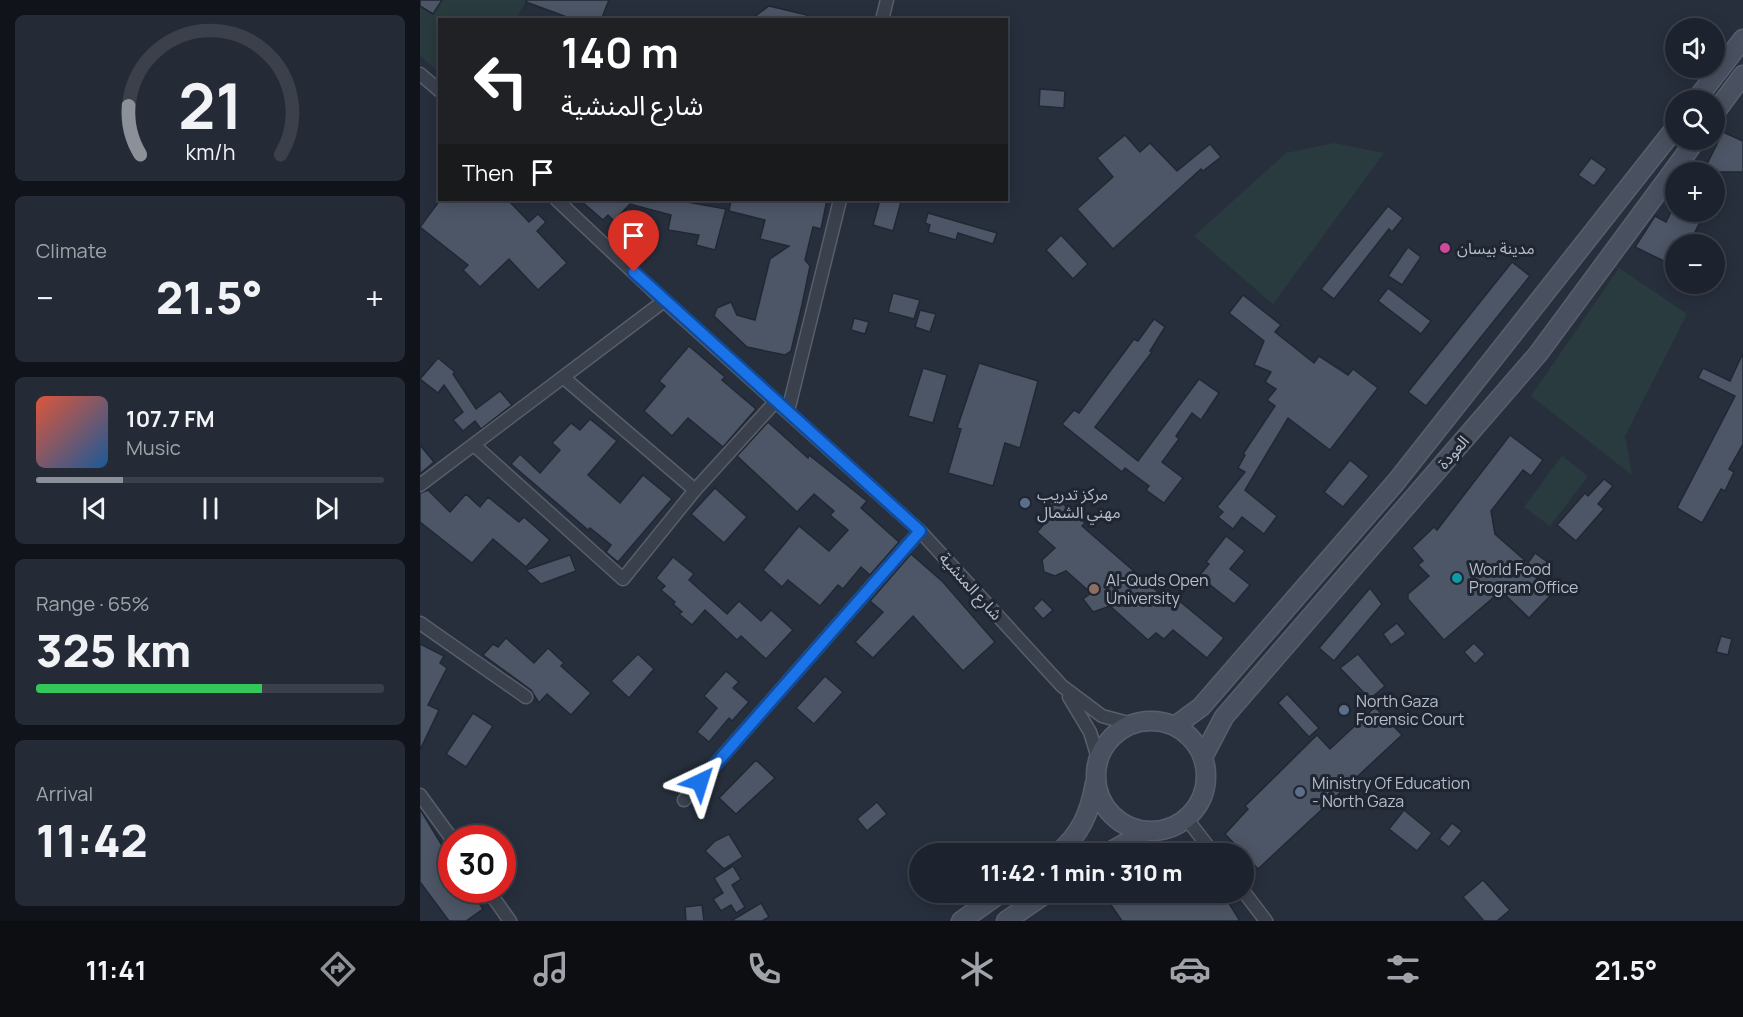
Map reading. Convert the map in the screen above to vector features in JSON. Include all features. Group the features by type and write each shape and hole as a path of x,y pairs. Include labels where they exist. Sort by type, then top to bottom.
{"main road":[{"path":"1704,90 1743,39"},
{"path":"1725,99 1743,75"},
{"name":"العودة","path":"1175,726 1201,707 1396,482 1665,141"},
{"name":"العودة","path":"1203,758 1224,717 1538,354 1689,150"},
{"path":"1067,843 1083,825 1091,808 1098,758 1110,738 1132,724 1154,720 1175,726 1181,729 1203,758 1206,776 1203,795 1186,818 1171,827 1147,831 1126,843"},
{"path":"1096,781 1098,793 1110,813 1130,827 1147,831"},
{"path":"961,921 986,903"},
{"path":"1006,921 1032,903"}],"street":[{"path":"882,18 887,0"},
{"path":"420,74 438,89"},
{"name":"شارع المنشية","path":"558,201 664,301 920,531 1062,686 1086,723 1098,758"},
{"path":"788,411 840,201"},
{"path":"420,485 664,301"},
{"path":"564,378 695,490"},
{"path":"474,445 623,579 695,490 776,401"},
{"path":"684,800 920,531"},
{"path":"420,622 526,697"},
{"name":"شارع المنشية","path":"1062,686 1102,716 1132,724"},
{"path":"420,795 442,825"},
{"path":"1186,818 1205,843"},
{"path":"497,903 510,921"},
{"path":"1252,903 1266,921"}],"shaded area":[{"path":"420,0 527,0 517,18 438,18 438,71 420,56"},
{"path":"1334,143 1384,153 1273,304 1194,236 1286,153"},
{"path":"1619,268 1687,314 1625,436 1632,475 1531,396"},
{"path":"1562,456 1588,476 1550,526 1524,507"}],"building":[{"path":"420,0 442,0 433,14 420,6"},
{"path":"527,0 609,0 602,18 570,18 526,2"},
{"path":"769,6 807,15 807,18 753,18"},
{"path":"1040,89 1065,91 1064,108 1039,106"},
{"path":"1725,133 1743,141 1743,172 1725,172 1725,162 1708,162 1714,150 1725,150"},
{"path":"1125,135 1140,152 1150,143 1177,171 1210,144 1221,157 1203,171 1201,169 1113,249 1077,209 1113,177 1097,158"},
{"path":"1591,158 1607,169 1594,186 1578,175"},
{"path":"439,201 509,201 529,222 538,214 546,222 537,231 567,263 538,290 509,259 480,287 463,270 468,265 420,227"},
{"path":"581,201 682,201 726,209 715,250 696,245 699,235 668,230 671,215 630,204 614,221 608,215 603,220"},
{"path":"731,201 827,201 821,229 813,227 805,260 810,266 802,305 791,351 785,355 747,347 714,316 717,308 731,302 737,315 755,320 770,259 789,246 760,239 765,220 729,211"},
{"path":"880,201 901,202 893,231 873,225"},
{"path":"1388,206 1403,218 1392,232 1389,229 1334,299 1321,289"},
{"path":"928,213 997,233 993,244 958,233 956,240 928,232 930,225 925,223"},
{"path":"1655,216 1665,222 1700,222 1694,234 1665,234 1665,262 1635,247"},
{"path":"1061,235 1088,264 1073,279 1046,250"},
{"path":"1408,247 1421,257 1402,285 1388,276"},
{"path":"1512,262 1530,276 1426,406 1408,392"},
{"path":"1388,288 1431,321 1421,334 1378,301"},
{"path":"893,293 920,300 914,319 888,312"},
{"path":"1243,295 1281,325 1275,332 1314,363 1319,356 1348,375 1353,369 1378,388 1330,450 1288,418 1245,490 1277,516 1264,534 1242,517 1233,529 1218,517 1223,512 1217,507 1245,472 1238,468 1245,455 1243,454 1275,406 1267,400 1276,389 1265,382 1271,372 1254,365 1264,341 1229,313"},
{"path":"920,310 936,314 930,332 915,327"},
{"path":"854,318 869,322 865,334 851,330"},
{"path":"1154,319 1165,327 1150,351 1152,352 1095,427 1138,461 1199,379 1219,393 1201,420 1192,413 1176,436 1179,439 1162,462 1183,478 1164,503 1146,490 1149,486 1125,468 1122,472 1062,424 1074,410 1079,413 1134,339 1138,341"},
{"path":"689,346 725,377 722,380 756,409 723,447 688,418 672,436 644,411 665,386 659,381"},
{"path":"1743,353 1743,444 1729,469 1734,472 1725,491 1721,489 1702,523 1677,508 1735,396 1698,378 1703,368 1730,381"},
{"path":"438,358 455,372 453,374 476,409 500,391 512,405 481,429 475,421 463,431 453,420 463,412 444,385 438,393 420,379"},
{"path":"979,363 1038,381 1020,448 1005,443 993,486 948,473 961,429 957,428"},
{"path":"923,368 947,375 933,423 908,416"},
{"path":"590,419 617,441 588,475 620,503 643,475 672,499 618,562 606,552 611,545 590,528 588,530 511,464 520,454 540,473 560,450 552,443 571,423 580,430"},
{"path":"768,422 808,458 809,455 867,501 861,508 899,542 870,575 861,567 843,589 838,585 820,606 788,580 782,587 763,570 799,526 829,551 848,530 830,515 834,511 814,494 797,512 737,456"},
{"path":"1510,435 1543,460 1531,476 1523,470 1491,511 1495,534 1528,563 1535,553 1549,563 1536,580 1551,595 1529,618 1501,591 1444,640 1408,599 1408,594 1429,576 1418,565 1423,561 1412,548 1434,527 1437,530"},
{"path":"420,445 434,462 420,474"},
{"path":"1350,460 1369,476 1343,507 1324,492"},
{"path":"1604,479 1613,486 1598,504 1604,509 1576,541 1557,525 1585,493 1588,496"},
{"path":"715,488 747,517 724,543 691,514"},
{"path":"428,490 450,512 466,494 480,507 488,497 519,522 524,517 550,540 526,567 493,539 472,563 420,522 420,493"},
{"path":"1055,497 1085,523 1082,526 1165,598 1171,594 1224,638 1207,658 1173,630 1164,639 1156,633 1148,640 1110,606 1093,612 1083,599 1091,593 1066,571 1055,576 1044,572 1042,560 1055,548 1037,532 1053,514 1046,508"},
{"path":"1226,536 1245,551 1230,569 1250,585 1234,604 1199,576 1209,564 1206,562"},
{"path":"911,554 943,582 995,642 963,671 913,616 873,658 855,642 883,612 870,601"},
{"path":"570,555 576,571 541,584 526,570"},
{"path":"673,557 694,574 689,580 727,614 739,601 761,621 771,610 793,630 766,659 741,636 737,640 705,610 692,625 679,614 682,612 673,604 675,602 661,590 665,586 656,578"},
{"path":"1370,588 1382,604 1334,661 1319,648"},
{"path":"1042,599 1053,610 1043,619 1033,608"},
{"path":"1397,623 1406,634 1391,645 1383,634"},
{"path":"1721,636 1732,639 1728,655 1716,652"},
{"path":"506,638 534,663 548,648 564,663 561,666 591,693 571,715 547,694 539,703 531,690 483,655 493,644 498,647"},
{"path":"1474,643 1485,654 1475,664 1464,652"},
{"path":"420,644 444,656 440,663 447,668 428,705 439,710 420,750"},
{"path":"638,654 654,669 629,698 611,681"},
{"path":"1358,654 1385,686 1370,699 1340,668"},
{"path":"726,671 739,682 733,688 749,702 732,721 729,718 709,742 697,732 717,708 704,696"},
{"path":"825,676 843,692 814,724 796,708"},
{"path":"1287,694 1319,728 1309,737 1278,703"},
{"name":"Ministry Of Education - North Gaza","path":"1375,707 1402,735 1258,869 1254,865 1254,843 1233,843 1225,834 1248,809 1245,806 1317,735 1330,749"},
{"path":"473,713 493,726 466,767 446,754"},
{"path":"756,760 775,778 736,814 719,798"},
{"path":"877,802 887,814 867,831 857,819"},
{"path":"420,809 438,839 438,903 479,903 483,909 466,921 449,921 420,882"},
{"path":"1404,810 1432,833 1417,851 1389,829"},
{"path":"1452,823 1462,831 1449,847 1439,839"},
{"path":"729,834 743,857 724,869 705,851 715,841"},
{"path":"733,866 741,879 732,885 745,907 736,913 731,905 721,911 713,899 723,893 714,878"},
{"path":"1483,880 1510,910 1497,921 1484,921 1463,897"},
{"path":"761,903 769,917 762,921 731,921"},
{"path":"1110,903 1229,903 1240,921 1122,921"},
{"path":"702,905 704,921 686,921 685,907"}],"place":[{"name":"مدينة بيسان","path":"1445,248"},
{"name":"مركز تدريب مهني الشمال","path":"1025,503"},
{"name":"World Food Program Office","path":"1457,578"},
{"name":"Al-Quds Open University","path":"1094,589"},
{"name":"North Gaza Forensic Court","path":"1344,710"},
{"name":"Ministry Of Education - North Gaza","path":"1300,792"}],"route":[{"path":"634,272 920,531 700,782"}]}
